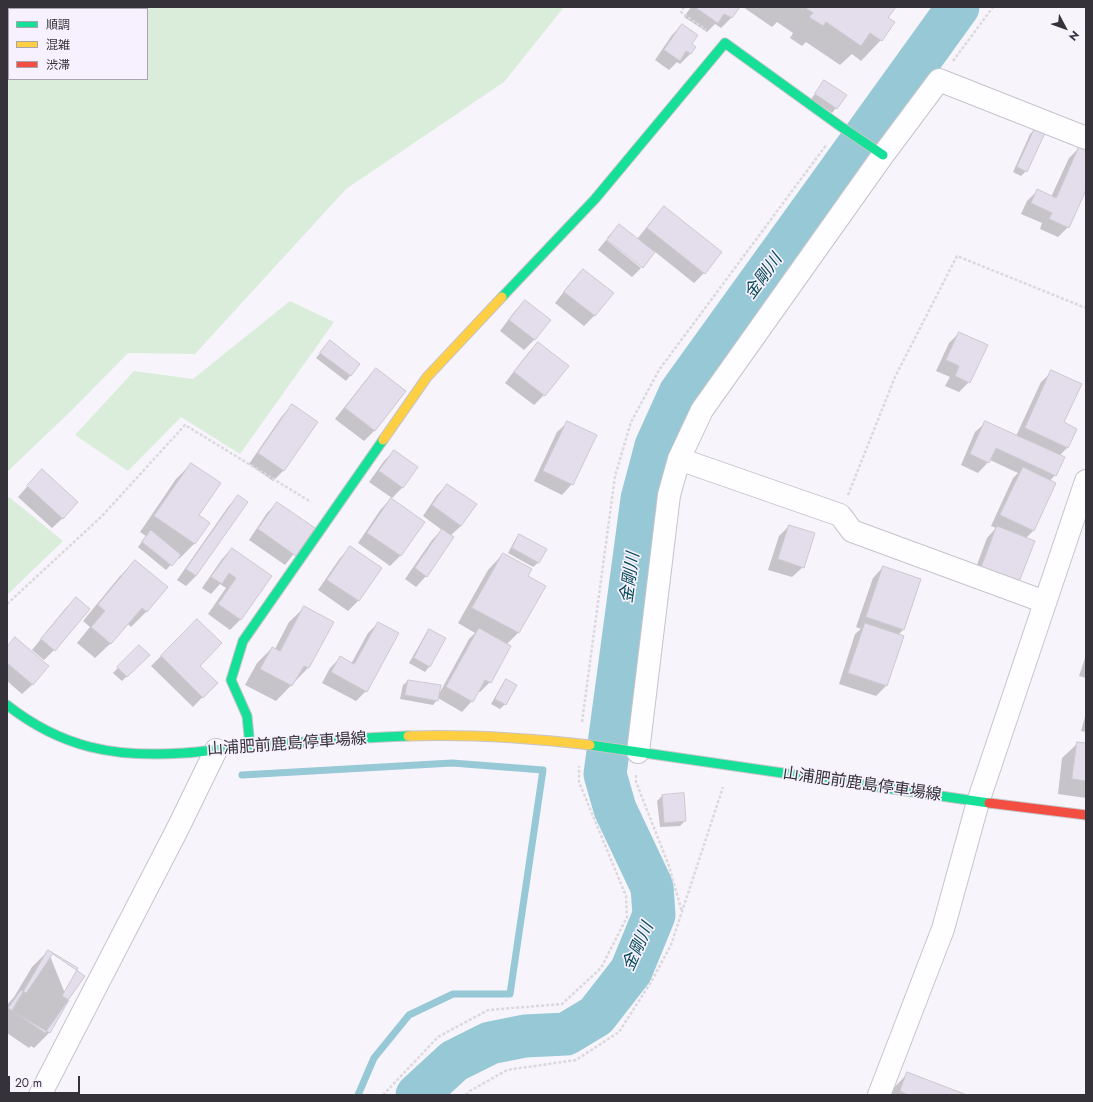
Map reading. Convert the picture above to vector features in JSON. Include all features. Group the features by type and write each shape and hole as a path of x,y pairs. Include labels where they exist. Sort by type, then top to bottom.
{"main road":[{"path":"250,746 247,716 231,680 243,641 427,377 595,199 725,44 883,155"},
{"name":"山浦肥前鹿島停車場線","path":"7,705 44,729 73,743 114,752 160,754 250,746 430,735 483,735 579,744 978,802 1086,815"}],"street":[{"path":"638,752 669,495 679,459 702,410 883,155 939,80 1086,138"},
{"path":"679,459 840,515 852,531 1045,602"},
{"path":"879,1095 943,929 978,802 1086,481"},
{"path":"40,1095 178,830 216,750"}],"path":[{"path":"684,7 680,12 725,44"},
{"path":"939,80 993,7"},
{"path":"840,515 895,376 957,256 1086,308"},
{"path":"7,604 102,516 185,425 332,515"},
{"path":"384,1095 438,1038 488,1010 562,1004 601,968 627,917 626,896 579,782 579,744"},
{"path":"638,752 636,782 670,866 682,912"},
{"path":"466,1095 470,1091 507,1070 576,1060 620,1032 651,982 671,944 730,765"}],"green space":[{"path":"7,7 564,7 504,82 346,189 195,354 128,353 72,410 7,472"},
{"path":"290,301 334,322 240,454 181,417 128,471 75,435 134,371 193,379"},
{"path":"9,497 63,541 7,595 7,499"}],"building":[{"path":"695,7 740,7 732,18 724,14 718,23"},
{"path":"804,7 896,7 888,18 895,22 882,41 870,33 861,46 826,22 823,26 809,17 813,13"},
{"path":"682,24 698,35 692,44 696,47 691,54 686,51 680,61 664,50"},
{"path":"824,80 847,95 837,109 815,94"},
{"path":"1035,128 1045,133 1027,172 1017,167"},
{"path":"1079,147 1086,150 1086,190 1069,228 1049,219 1052,213 1031,203 1037,189 1056,198"},
{"path":"664,206 722,252 705,274 647,228"},
{"path":"619,224 655,252 643,268 607,240"},
{"path":"583,269 614,293 595,316 564,292"},
{"path":"525,300 551,320 535,340 509,320"},
{"path":"959,332 988,345 970,383 955,376 959,366 946,360"},
{"path":"330,340 360,364 351,376 320,353"},
{"path":"538,342 569,366 545,396 514,372"},
{"path":"376,368 406,391 375,431 345,408"},
{"path":"1051,370 1082,384 1064,422 1077,429 1068,448 1025,428"},
{"path":"292,404 318,422 284,471 258,453"},
{"path":"567,421 597,435 573,485 543,471"},
{"path":"985,421 1065,457 1056,476 996,448 989,463 970,454"},
{"path":"394,450 418,467 403,488 379,471"},
{"path":"191,463 221,483 199,515 210,523 195,544 154,516"},
{"path":"1023,467 1056,483 1034,531 1000,515"},
{"path":"42,469 78,502 63,519 27,486"},
{"path":"447,484 477,504 461,526 432,505"},
{"path":"238,495 248,502 196,576 186,569"},
{"path":"391,498 425,522 401,556 367,533"},
{"path":"277,502 315,528 296,556 258,529"},
{"path":"789,525 815,533 804,568 778,559"},
{"path":"997,526 1035,541 1019,582 981,568"},
{"path":"442,529 454,537 427,577 415,568"},
{"path":"151,530 181,555 172,566 142,542"},
{"path":"519,534 547,549 539,563 512,548"},
{"path":"350,546 382,568 359,601 327,580"},
{"path":"232,548 272,576 241,620 218,604 236,578 229,573 222,584 211,577"},
{"path":"503,553 532,569 528,576 546,586 519,633 472,608"},
{"path":"135,560 168,587 147,612 142,608 111,644 91,627 105,611 98,605"},
{"path":"883,566 921,579 904,630 866,617"},
{"path":"76,597 90,609 55,651 41,639"},
{"path":"304,606 334,622 309,668 304,666 292,686 260,669 272,647 280,651"},
{"path":"197,619 222,643 200,666 218,683 203,698 161,656"},
{"path":"378,622 399,633 367,692 331,672 340,656 354,664"},
{"path":"865,623 904,636 887,686 848,673"},
{"path":"479,628 511,646 491,683 485,680 473,702 446,687"},
{"path":"429,629 446,638 430,667 414,658"},
{"path":"15,637 49,666 33,685 7,663 7,647"},
{"path":"139,645 150,655 127,677 117,667"},
{"path":"506,679 517,685 506,705 495,699"},
{"path":"408,680 441,685 438,701 405,695"},
{"path":"1077,742 1086,743 1086,781 1072,779"},
{"path":"684,793 686,821 664,823 662,795"},
{"path":"48,950 78,968 62,996 69,1000 50,1033 12,1011"},
{"path":"53,954 85,976 45,1033 8,1008 21,990 26,993"},
{"path":"907,1072 967,1095 908,1095 900,1091"}],"waterway":[{"name":"金剛川","path":"417,1095 454,1061 490,1043 525,1036 566,1034 596,1016 631,971 654,915 652,887 615,809 605,774 642,499 656,446 680,393 958,7"},
{"path":"242,775 452,763 543,770 510,994 453,994 409,1015 374,1058 358,1095"}],"traffic: fast":[{"path":"502,297 595,199 725,43 840,126 883,155"},
{"path":"250,746 247,716 231,680 243,641 383,440"},
{"path":"7,705 28,720 69,740 90,747 135,754 184,753 306,742 408,736"},
{"path":"590,745 989,803"}],"traffic: slow":[{"path":"383,440 427,377 502,297"},
{"path":"408,736 499,737 590,745"}],"traffic: jam":[{"path":"989,803 1086,815"}]}
